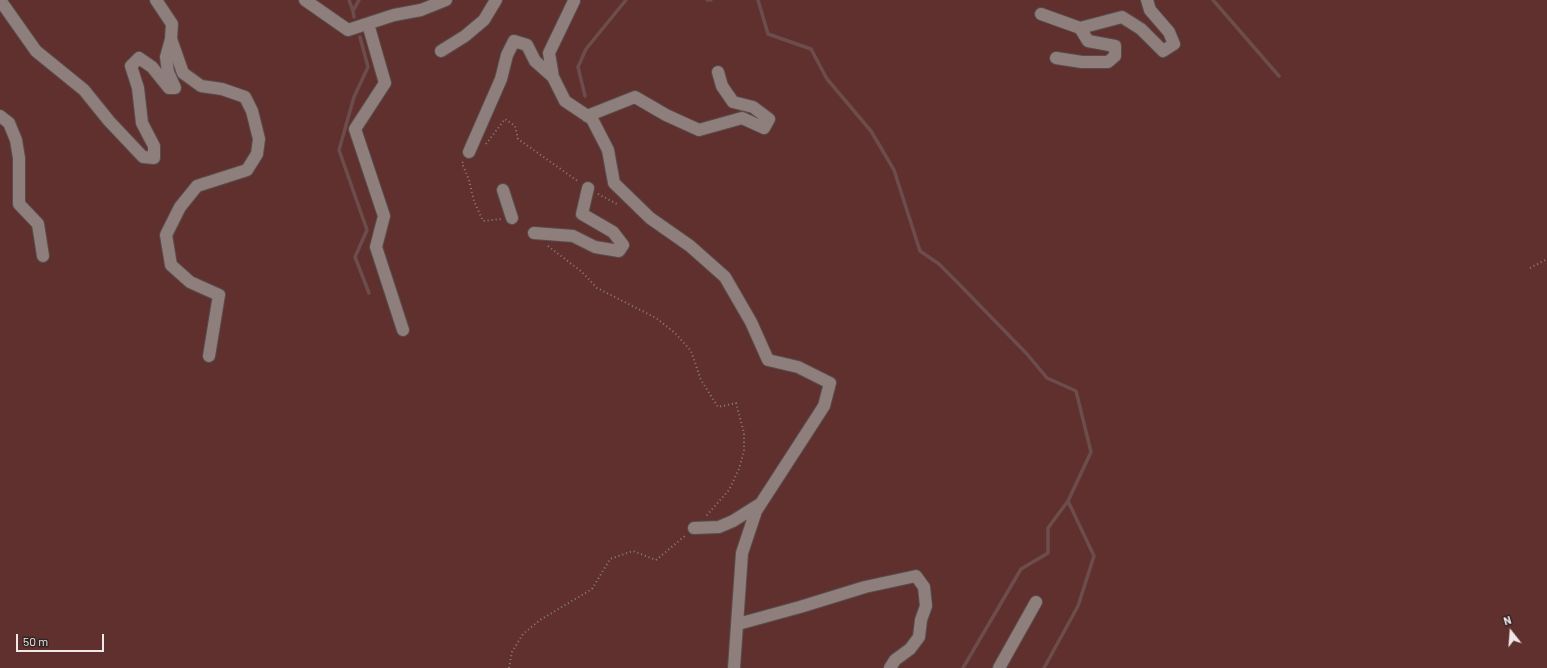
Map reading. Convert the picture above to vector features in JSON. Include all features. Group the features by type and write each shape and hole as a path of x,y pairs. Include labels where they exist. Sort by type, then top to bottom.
{"lane":[{"path":"0,0 36,51 84,90 109,121 143,157 154,158 154,146 142,123 138,88 131,66 139,58 152,67 169,88 175,88 168,72 166,57 171,39 172,24 156,0"},
{"path":"305,0 348,30 394,15 421,10 446,0"},
{"path":"441,50 465,36 484,20 496,0"},
{"path":"574,0 550,53 553,77 565,101 592,119 608,150 614,183 650,218 690,246 725,277 751,322 768,360 798,367 830,383 824,406 756,511 742,553 734,668"},
{"path":"1042,14 1080,28 1122,17 1141,29 1163,52 1174,44 1169,32 1150,10 1146,0"},
{"path":"368,24 385,83 355,129 384,216 376,247 402,330"},
{"path":"1056,58 1082,62 1108,62 1115,56 1115,46 1088,41 1080,28"},
{"path":"171,39 183,73 201,86 222,89 245,97 252,111 259,139 257,154 247,170 197,186 180,207 166,235 171,265 190,282 220,295 209,356"},
{"path":"469,152 501,79 507,55 514,41 527,45 536,61 553,77"},
{"path":"587,116 635,97 666,115 699,130 742,118 764,128 769,119 753,107 733,102 722,86 718,72"},
{"path":"0,116 9,123 16,140 19,158 19,204 38,224 43,256"},
{"path":"534,233 573,236 594,247 619,251 623,244 613,232 582,214 588,188"},
{"path":"503,190 512,218"},
{"path":"694,528 719,527 733,521 760,504"},
{"path":"738,624 865,587 916,576 924,587 926,606 921,620 919,637 910,648 894,660 890,668"},
{"path":"999,668 1036,602"}],"path":[{"path":"512,218 483,221 474,202 470,180 462,163 469,152 487,144 505,119 515,126 518,139 562,171 602,197 622,206 636,205"},
{"path":"509,668 512,652 523,634 540,620 592,589 610,559 633,551 656,560 694,528 729,490 739,469 744,451 744,433 736,403 718,407 702,380 691,351 675,333 656,318 597,288 582,272 554,251 534,233"},
{"path":"1530,268 1547,259"}],"shaded area":[{"path":"0,0 1547,0 1547,668 0,668"}],"waterway":[{"path":"349,0 353,11 359,0"},
{"path":"585,96 578,67 586,49 626,0"},
{"path":"758,0 768,34 811,49 827,79 871,131 894,170 920,251 939,264 1027,354 1047,378 1076,391 1091,452 1068,501 1094,556 1078,606 1044,668"},
{"path":"1213,0 1279,76"},
{"path":"353,11 354,17"},
{"path":"360,37 368,67 354,97 339,150 367,230 355,257 369,293"},
{"path":"963,668 1021,569 1048,553 1048,528 1068,501"}]}
